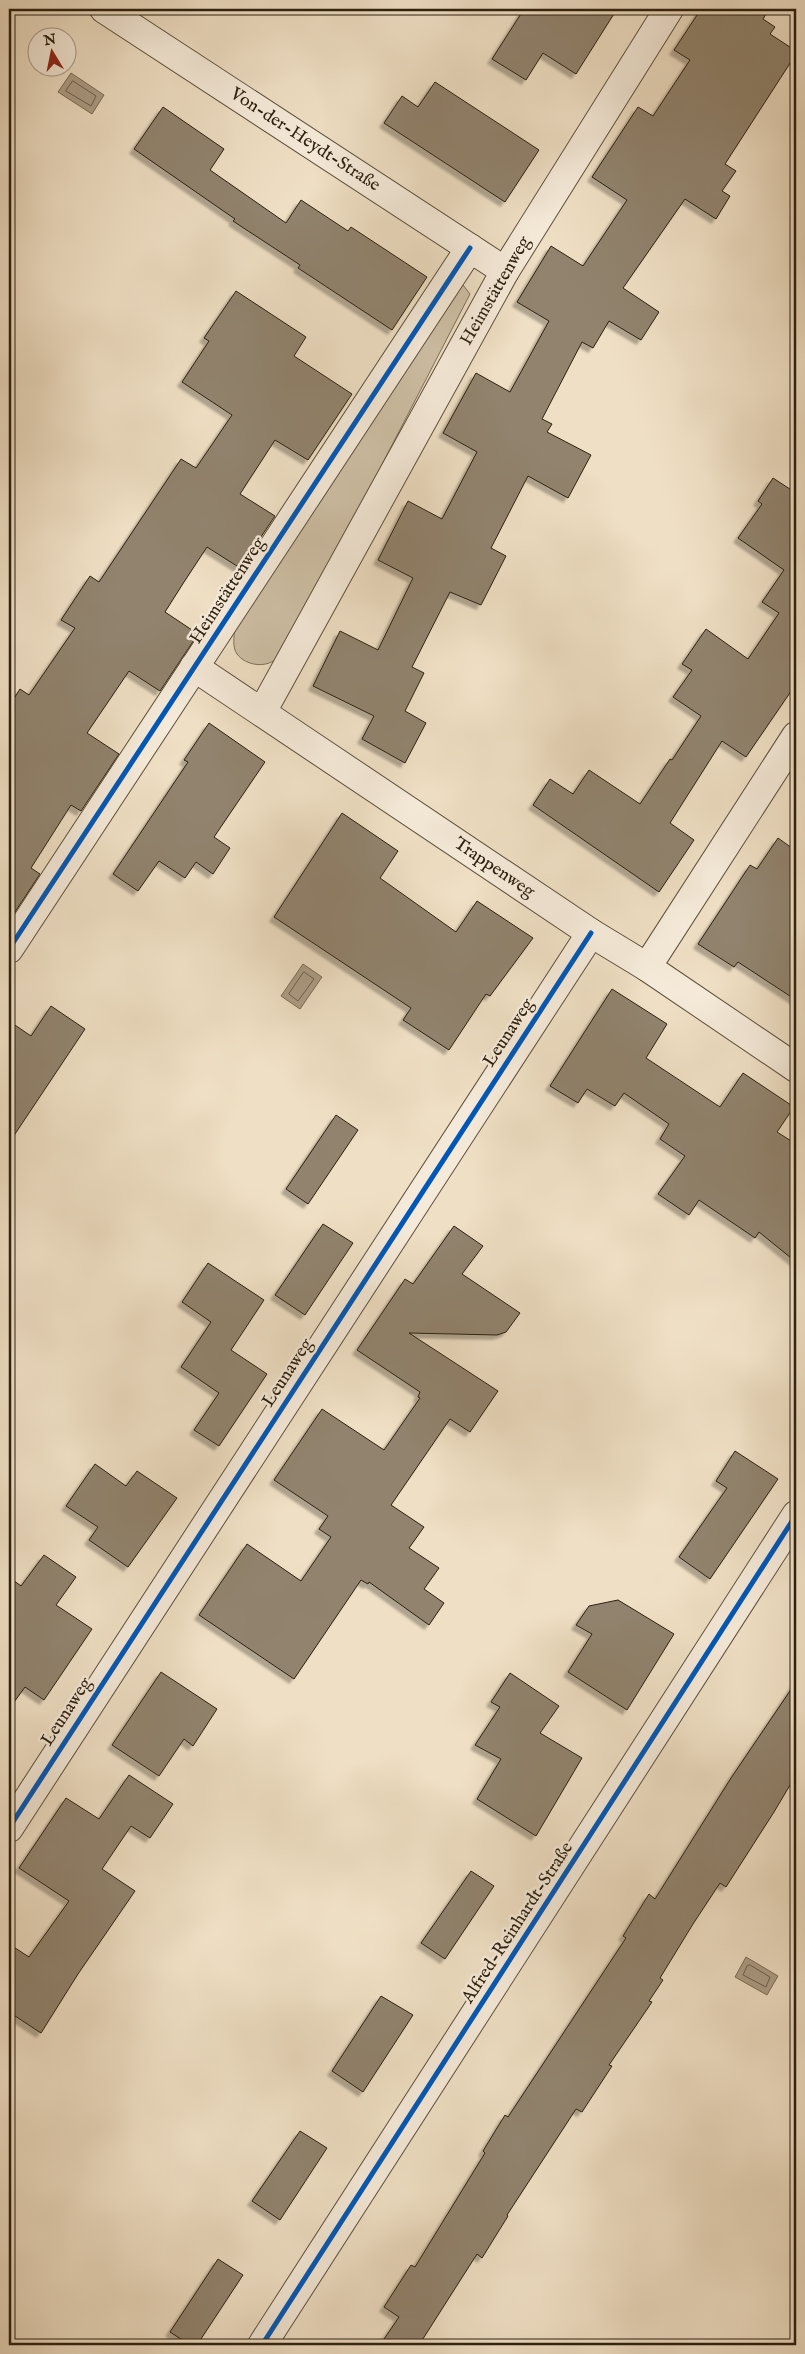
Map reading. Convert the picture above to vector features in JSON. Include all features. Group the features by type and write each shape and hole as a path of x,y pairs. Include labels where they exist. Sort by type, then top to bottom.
{"street":[{"name":"Von-der-Heydt-Straße","path":"104,9 505,270"},
{"name":"Heimstättenweg","path":"262,712 505,270 669,9"},
{"name":"Heimstättenweg","path":"9,949 470,248"},
{"name":"Trappenweg","path":"194,667 590,933 648,967 796,1068"},
{"path":"648,967 796,736"},
{"name":"Leunaweg","path":"9,1828 590,933"},
{"name":"Alfred-Reinhardt-Straße","path":"262,2345 796,1515"}],"shaded area":[{"path":"463,285 470,294 293,637 281,654 272,662 262,665 245,661 237,654 234,648 235,628 455,288"}],"water":[{"path":"68,78 78,78 104,95 92,114 58,92"},
{"path":"303,964 322,977 300,1009 281,996"},
{"path":"746,1957 778,1976 767,1995 735,1977"}],"building":[{"path":"524,9 617,9 576,74 543,53 526,80 492,59"},
{"path":"701,9 769,9 763,19 775,27 770,34 796,51 796,54 725,164 736,171 722,191 730,196 716,219 685,199 623,288 659,312 641,340 609,321 593,348 582,342 542,419 552,424 547,432 591,455 568,498 528,476 491,548 506,556 481,605 450,592 412,667 424,673 405,711 426,723 405,763 362,739 374,716 313,686 340,631 378,650 413,578 378,560 408,501 442,519 477,452 443,433 476,373 510,392 549,321 517,302 551,246 583,266 627,200 592,177 638,107 653,116 690,60 674,50"},
{"path":"435,82 539,150 505,202 384,123 402,96 418,107"},
{"path":"163,107 224,149 210,170 286,223 301,200 348,231 351,227 427,277 392,330 298,268 300,265 233,221 235,219 134,149"},
{"path":"236,291 306,337 294,356 352,394 308,460 275,440 240,494 275,516 240,568 207,547 184,582 165,612 198,634 160,691 129,671 87,733 119,754 81,811 71,805 31,868 40,874 9,921 9,706 20,689 29,695 75,628 61,620 90,576 99,582 181,459 196,468 232,415 182,382 209,341 204,338"},
{"path":"773,478 796,493 796,684 746,757 722,741 670,823 694,840 659,892 533,805 550,779 573,794 589,770 640,804 701,716 673,697 692,670 682,664 706,629 748,659 779,613 762,602 784,570 738,538 762,504 758,501"},
{"path":"209,723 265,762 214,837 230,848 213,874 196,862 185,878 159,861 138,891 113,874 188,762 184,760"},
{"path":"342,813 398,851 380,878 456,932 477,901 533,938 490,996 486,994 449,1050 403,1020 411,1008 274,917"},
{"path":"778,838 796,851 796,1000 738,962 734,967 698,944 750,865 757,869"},
{"path":"612,989 667,1024 646,1058 720,1107 743,1073 794,1107 777,1132 796,1144 796,1262 759,1232 755,1238 699,1200 689,1215 658,1194 685,1156 660,1139 669,1124 624,1093 615,1106 587,1089 578,1103 550,1086"},
{"path":"51,1006 85,1029 9,1143 9,1021 31,1036"},
{"path":"336,1115 358,1130 308,1204 286,1189"},
{"path":"323,1224 353,1243 305,1315 275,1295"},
{"path":"454,1226 483,1246 462,1274 520,1313 506,1332 497,1335 409,1333 498,1391 470,1432 450,1419 391,1505 424,1527 409,1548 439,1568 424,1589 444,1603 429,1625 369,1582 368,1584 361,1580 294,1679 199,1615 247,1544 301,1581 331,1537 319,1529 328,1516 274,1480 322,1409 384,1450 420,1398 418,1397 420,1392 357,1350 405,1279 413,1284"},
{"path":"208,1263 264,1300 231,1350 267,1374 219,1446 194,1430 219,1393 181,1367 211,1322 182,1302"},
{"path":"735,1451 778,1479 710,1579 679,1557 727,1488 716,1481"},
{"path":"95,1464 126,1486 137,1471 177,1498 128,1567 89,1540 98,1527 66,1506"},
{"path":"44,1555 76,1577 56,1605 92,1629 44,1700 25,1687 9,1709 9,1577 21,1586"},
{"path":"618,1600 674,1634 627,1710 568,1672 592,1634 576,1625 589,1606"},
{"path":"161,1672 217,1709 193,1746 184,1739 159,1776 112,1745"},
{"path":"510,1673 559,1706 540,1733 582,1758 536,1836 477,1799 501,1759 475,1745 500,1707 491,1702"},
{"path":"796,1682 796,1775 774,1812 726,1887 720,1883 693,1924 660,1978 663,1980 649,2001 652,2002 609,2065 612,2066 582,2112 576,2109 507,2215 482,2258 477,2254 419,2345 380,2345 399,2317 384,2307 411,2265 415,2267 485,2153 483,2151 505,2115 508,2117 626,1938 623,1936 649,1894 655,1899 731,1778"},
{"path":"129,1775 173,1804 150,1838 131,1826 102,1869 135,1891 78,1974 41,2033 9,2012 9,1944 29,1957 69,1901 19,1868 66,1798 99,1819"},
{"path":"471,1871 494,1886 445,1959 421,1943"},
{"path":"381,1996 413,2015 363,2092 332,2071"},
{"path":"300,2131 327,2148 280,2220 252,2201"},
{"path":"218,2259 243,2275 197,2345 190,2345 170,2332"}],"cycle path":[{"path":"9,949 470,248"},
{"path":"9,1828 591,933"},
{"path":"262,2345 796,1515"}]}
